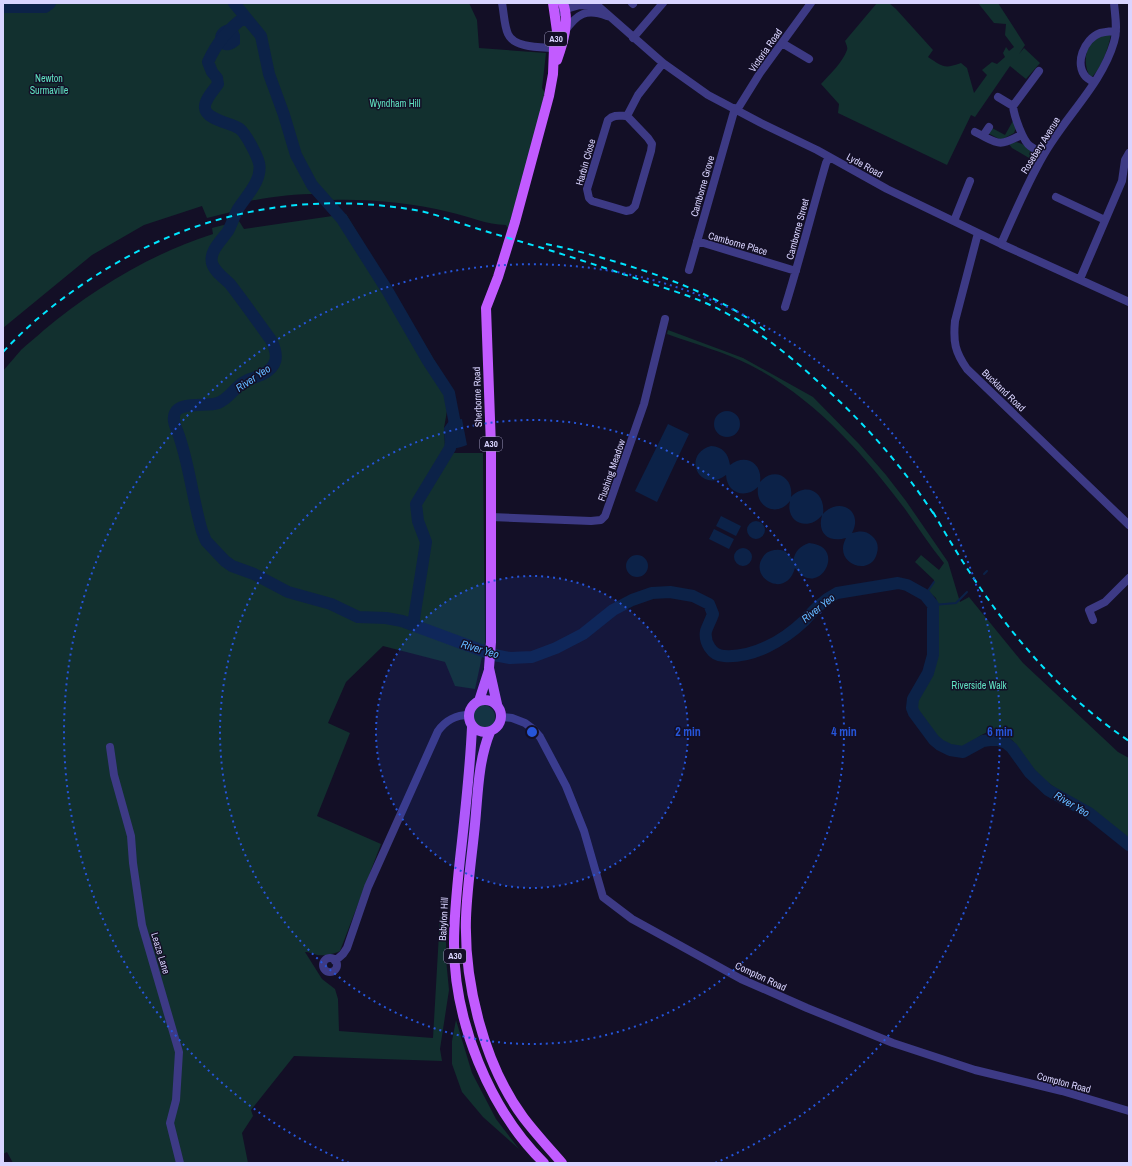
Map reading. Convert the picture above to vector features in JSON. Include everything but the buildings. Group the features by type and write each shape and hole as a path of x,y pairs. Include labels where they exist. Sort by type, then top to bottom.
{"main road":[{"name":"A30","path":"553,74 554,48 561,31 563,10"},
{"name":"A30","path":"553,74 560,50 563,10"},
{"name":"Sherborne Road","path":"490,668 490,404 486,308 498,278 514,224 547,107 553,74"},
{"name":"A30","path":"472,727 469,715 472,706 479,701 490,668"},
{"name":"A30","path":"490,668 496,704 500,708 502,717 498,727 490,732 484,747 480,772 466,919 471,985 479,1022 495,1066 510,1096 522,1116 562,1163"},
{"path":"479,701 488,700 496,704"},
{"path":"472,727 480,732 490,732"},
{"name":"Babylon Hill","path":"472,727 471,761 455,916 454,945 457,986 461,1009 473,1048 491,1090 511,1123 544,1163"},
{"path":"459,875 470,877"}],"street":[{"path":"502,3 508,35 513,41 519,44 554,48"},
{"path":"633,38 663,3"},
{"name":"Victoria Road","path":"736,109 811,3"},
{"name":"Rosebery Avenue","path":"1001,244 1025,189 1044,154 1094,82 1107,60 1114,42 1116,30 1114,3"},
{"path":"563,10 580,5 597,7"},
{"path":"563,10 586,13 597,7"},
{"name":"Lyde Road","path":"597,7 663,63 708,95 829,157 887,189 1001,244 1129,302"},
{"path":"1094,82 1086,77 1082,68 1080,58 1083,48 1099,33 1116,30"},
{"path":"782,43 809,59"},
{"path":"627,116 638,95 663,63"},
{"path":"1013,106 1029,77 1038,70"},
{"path":"998,97 1013,106 1021,134 1029,146 1044,154"},
{"name":"Camborne Grove","path":"689,270 696,241 736,109"},
{"name":"Harbin Close","path":"616,115 627,116 652,144 635,206 631,210 626,211 592,201 589,198 587,189 608,120 616,115"},
{"path":"989,127 979,134 997,144 1021,134"},
{"path":"1080,279 1127,170 1125,160 1129,153"},
{"name":"Camborne Street","path":"785,307 811,213 829,157"},
{"path":"954,221 969,185 976,192"},
{"path":"1056,197 1106,220"},
{"name":"Buckland Road","path":"978,233 955,321 955,347 959,357 967,369 1129,525"},
{"name":"Camborne Place","path":"696,241 796,271"},
{"name":"Flushing Meadow","path":"491,517 597,521 601,520 605,516 644,404 665,319"},
{"path":"1093,620 1089,610 1106,602 1129,578"},
{"path":"335,961 347,948 368,887 438,731 442,725 453,717 469,715"},
{"name":"Compton Road","path":"502,717 512,718 525,723 540,737 566,786 584,831 603,897 632,919 741,979 893,1043 975,1070 1062,1091 1129,1111"},
{"name":"Leaze Lane","path":"110,747 114,775 131,836 133,863 142,925 179,1052 176,1100 170,1123 180,1163"}],"green space":[{"path":"3,3 469,3 477,20 479,48 546,53 542,88 545,93 508,229 506,225 485,222 420,206 391,202 332,200 327,194 293,195 237,203 235,211 207,218 202,206 144,225 92,255 3,328"},
{"path":"877,3 889,3 896,9 933,50 928,57 944,66 951,66 961,63 967,68 974,93 987,75 982,70 992,62 997,64 1005,57 1003,53 1006,47 1009,51 1014,47 1005,35 1006,24 994,23 978,3 998,3 1025,45 1019,54 1024,48 1040,63 1026,79 1010,66 975,117 971,115 947,165 838,113 839,104 821,84 836,68 845,55 847,48 845,41"},
{"path":"1111,34 1104,58 1091,78 1086,67 1086,54 1088,48 1095,39"},
{"path":"1014,119 1017,125 1014,133 1001,140 988,133 992,128 1005,135"},
{"path":"1016,142 1029,148 1036,157 1036,160 1034,161 1012,148 1009,144"},
{"path":"346,214 451,388 444,428 445,446 441,453 483,453 485,643 475,689 455,686 445,662 383,646 346,682 328,723 350,733 317,816 381,844 340,951 323,955 305,952 322,979 335,989 338,999 339,1031 433,1038 440,916 446,916 446,959 449,990 440,1049 442,1061 294,1056 251,1110 253,1116 242,1133 248,1163 13,1163 7,1152 3,1154 3,371 24,347 44,330 102,287 145,262 168,251 213,234 212,228 239,221 244,229"},
{"name":"Riverside Walk","path":"668,330 743,358 813,397 859,444 906,501 948,562 960,602 969,597 1023,663 1118,752 1129,758 1129,840 1097,813 1040,777 1028,764 1013,741 1000,731 992,731 984,734 961,747 952,747 942,743 930,732 920,718 914,701 929,679 936,665 939,611 936,598 928,591 934,583 934,580 915,562 921,555 939,570 944,563 872,467 816,410 773,378 750,365 720,352 667,334"},
{"path":"483,705 492,708 495,717 492,726 483,729 474,726 471,717 474,708"},
{"path":"456,1020 472,1073 496,1119 519,1149 483,1117 462,1092 452,1064 452,1041"}],"water":[{"path":"235,23 240,35 240,44 233,49 222,49 216,42 216,33 223,26"},
{"path":"727,411 736,415 740,424 736,433 727,437 718,433 714,424 718,415"},
{"path":"462,419 467,445 456,448 445,446 444,428 449,421"},
{"path":"668,424 689,434 657,502 635,491"},
{"path":"711,446 724,451 728,457 730,465 741,460 752,462 759,470 760,482 765,477 771,475 777,474 782,476 789,484 791,497 797,492 803,490 814,492 822,500 823,514 836,506 848,508 855,518 855,525 852,533 860,531 865,532 870,534 876,541 878,550 873,561 868,565 861,566 854,565 848,561 844,555 843,547 846,538 834,539 825,535 821,527 822,515 811,523 799,523 794,520 791,515 789,509 790,501 779,509 768,508 763,505 760,500 758,487 748,493 738,493 730,487 726,475 716,480 708,480 701,477 695,464 697,457 702,450"},
{"path":"721,516 741,526 736,536 716,526"},
{"path":"752,521 760,521 765,526 763,537 760,539 752,539 747,534 747,526"},
{"path":"714,529 734,539 729,549 709,539"},
{"path":"809,543 821,546 827,553 828,561 826,569 820,575 813,578 804,577 795,568 790,578 784,583 777,584 764,578 760,572 760,565 763,557 767,553 774,550 782,550 790,556 793,561 798,549"},
{"path":"739,548 747,548 752,553 750,564 747,566 739,566 734,561 734,553"},
{"path":"637,555 645,558 648,566 645,574 637,577 629,574 626,566 629,558"}],"waterway":[{"name":"River Yeo","path":"3,7 45,7 50,3"},
{"name":"River Yeo","path":"234,3 261,36 269,74 284,115 296,155 312,185 342,219 449,393 455,424 450,448 416,504 418,521 426,542 413,625"},
{"name":"River Yeo","path":"245,17 224,37 208,62 212,72 217,78 218,84 208,98 205,108 206,112 210,116 240,129 256,155 260,169 256,182 238,209 228,231 214,250 212,254 212,263 215,269 230,284 271,340 276,356 274,365 267,372 240,384 222,401 213,404 182,407 178,409 174,416 175,426 186,462 202,531 206,541 225,561 232,566 254,574 288,592 331,604 358,617 386,618 402,621 494,655 510,658 532,657 556,648 583,634 613,610 632,600 652,593 670,592 693,596 709,604 713,614 706,631 706,640 710,648 716,654 724,656 746,654 767,647 787,635 823,602 837,593 898,583 907,585 925,595 933,605 933,655 928,673 913,699 912,708 934,740 950,750 963,752 983,741 998,740 1006,743 1012,748 1030,773 1048,790 1089,813 1129,845"},
{"path":"984,574 987,571"},
{"path":"925,595 934,582"},
{"path":"933,605 956,603 967,592"}],"railway":[{"path":"3,352 42,315 86,282 124,259 162,240 202,225 243,213 285,206 327,203 371,205 422,211 678,292 708,304 737,319 764,337 802,367 848,410 894,460 935,516"},
{"path":"546,244 610,260 680,284 725,305 767,332"},
{"path":"933,512 973,577 994,608 1018,638 1042,666 1069,693 1098,718 1129,741"}],"park label":[{"name":"Newton Surmaville","path":"49,84"},
{"name":"Wyndham Hill","path":"395,103"}]}
